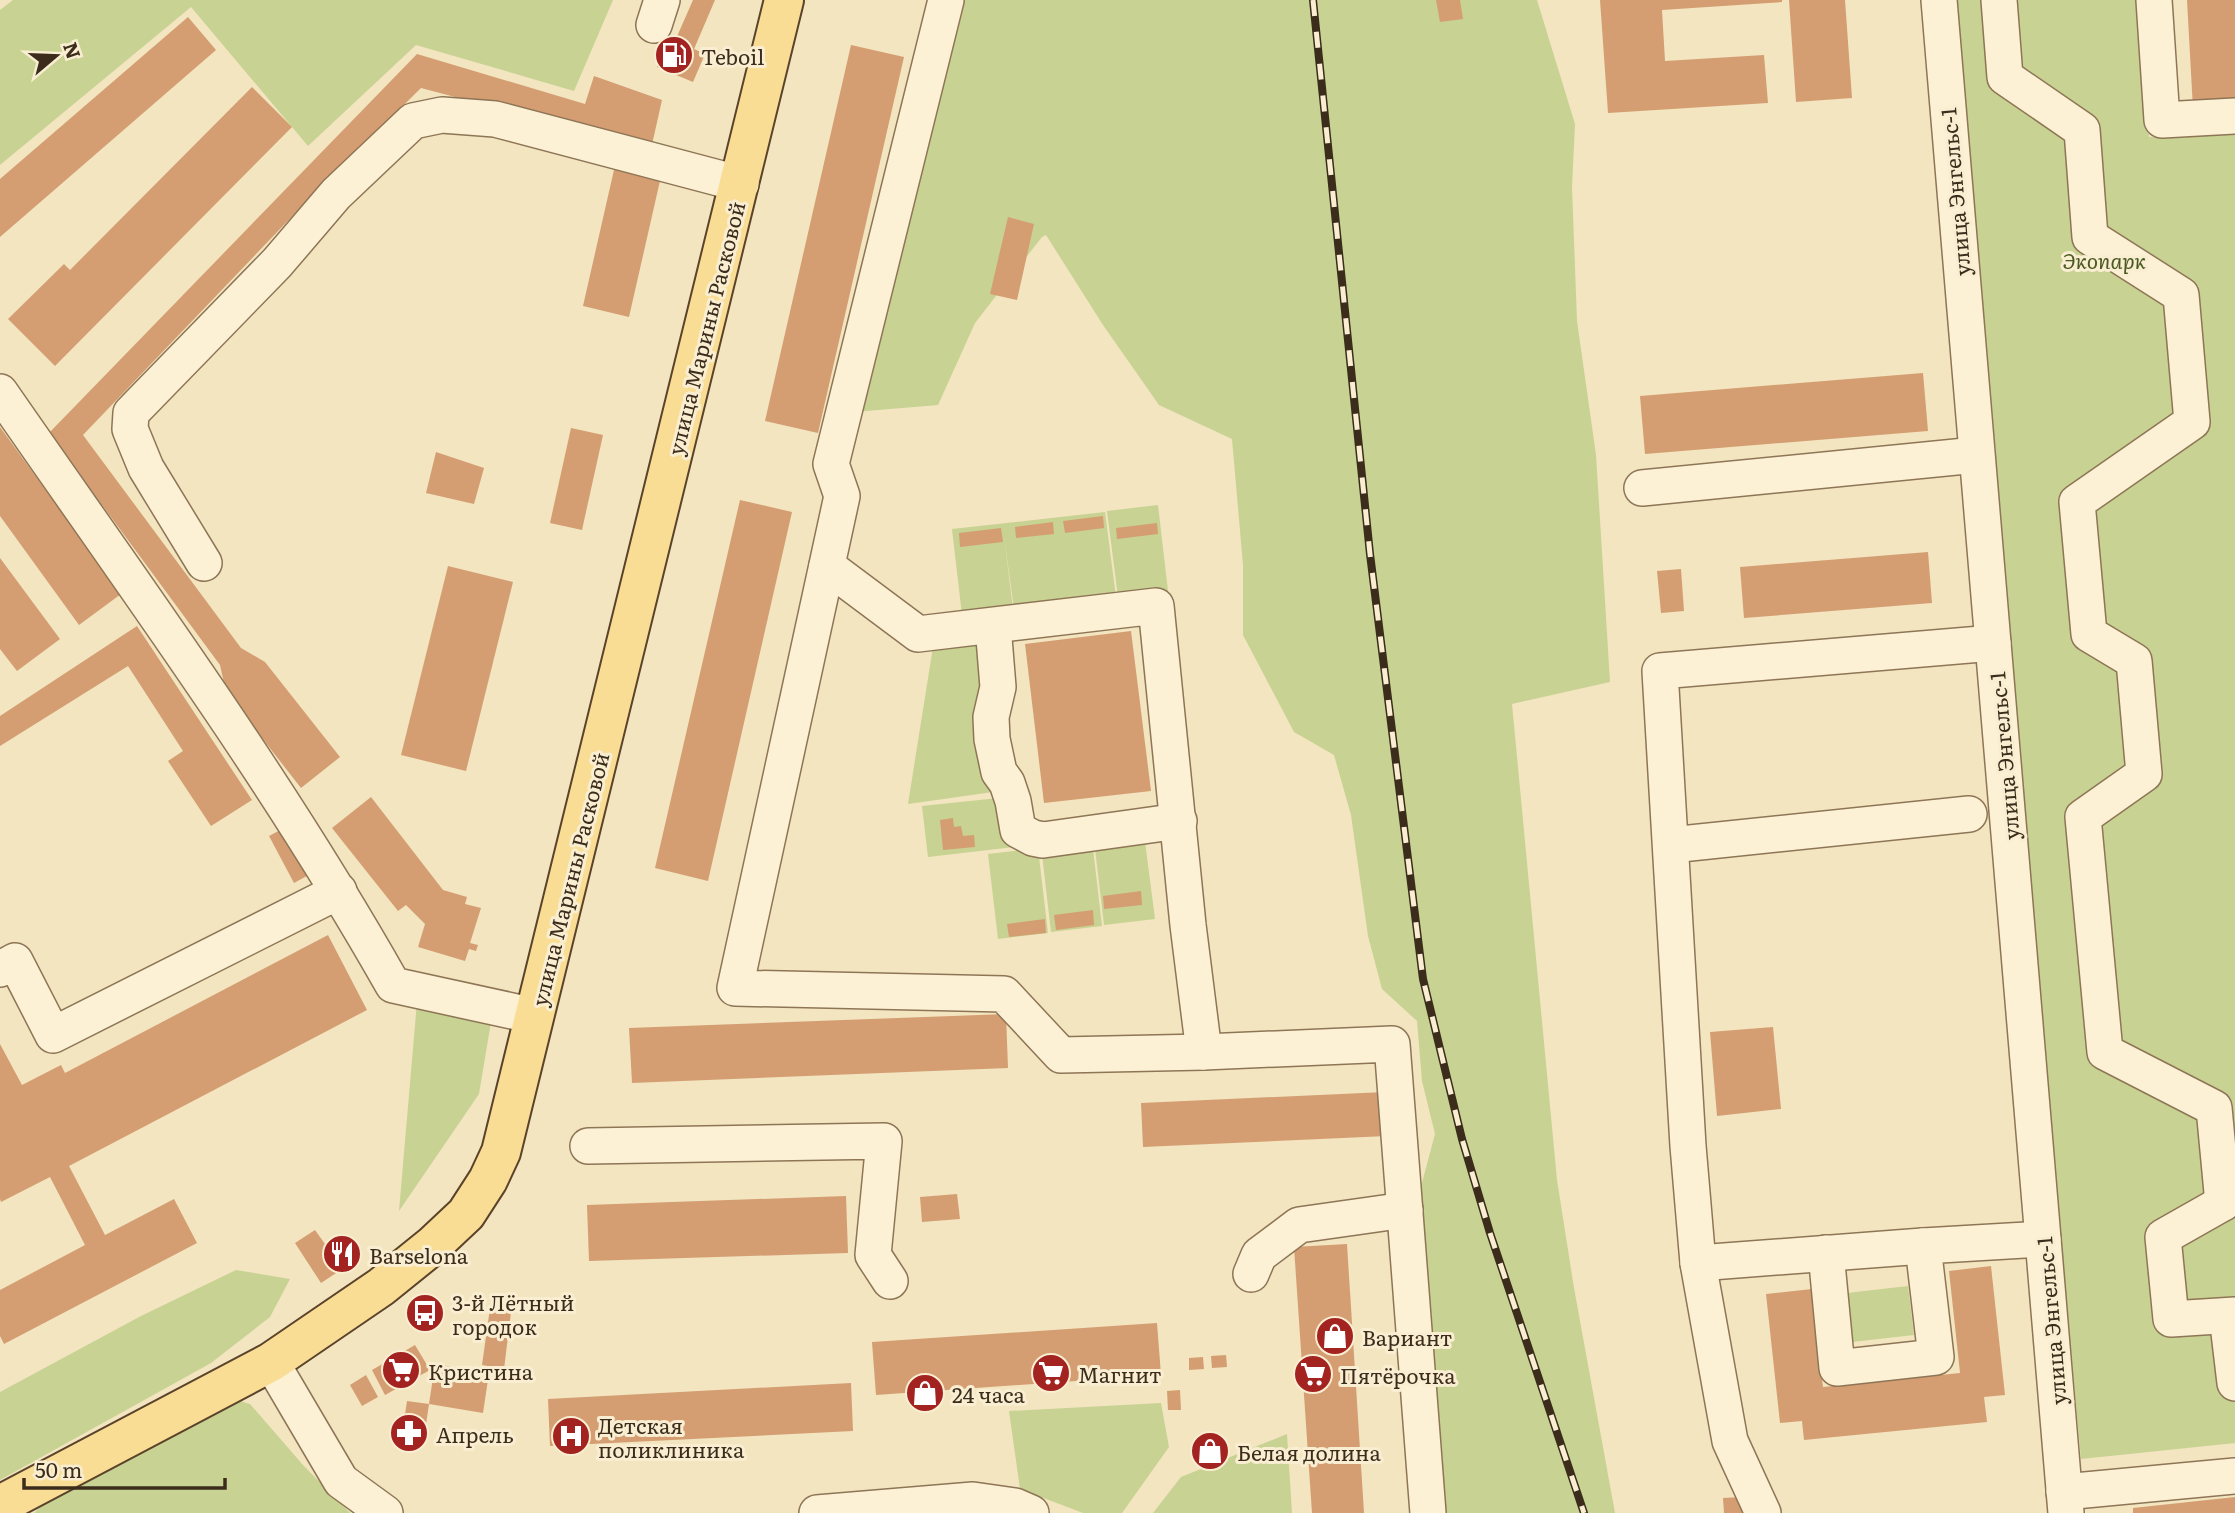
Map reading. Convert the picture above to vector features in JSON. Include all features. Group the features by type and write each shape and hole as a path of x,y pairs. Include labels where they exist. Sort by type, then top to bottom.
{"main road":[{"name":"улица Марины Расковой","path":"0,1505 271,1362 381,1287 433,1245 466,1214 488,1180 501,1152 741,184 784,0"}],"street":[{"path":"946,0 831,464 842,496 735,988 1004,994 1061,1055 1392,1044 1413,1288 1428,1513"},
{"name":"улица Энгельс-1","path":"1939,0 2065,1503"},
{"path":"1999,0 2005,77 2082,130 2090,237 2181,295 2192,422 2077,502 2089,634 2134,661 2144,774 2083,817 2105,1052 2214,1108 2229,1205 2163,1237 2171,1319 2231,1316 2235,1383"},
{"path":"2154,0 2162,120 2235,116"},
{"path":"204,563 146,468 130,429 131,413 277,263 336,194 413,121 442,115 495,119 741,184"},
{"path":"0,392 279,797 339,891 393,985 535,1016"},
{"path":"1643,488 1976,455"},
{"path":"827,566 918,634 1156,606 1180,821 1188,925 1204,1052"},
{"path":"993,626 998,687 991,717 992,739 999,772 1007,783 1013,801 1018,830 1043,840 1180,821"},
{"path":"1763,1513 1730,1441 1698,1263 1688,1146 1660,671 1993,643"},
{"path":"1671,845 1969,814"},
{"path":"0,968 15,961 53,1035 339,891"},
{"path":"588,1146 884,1141 873,1255 890,1281"},
{"path":"1251,1274 1259,1255 1299,1225 1405,1210"},
{"path":"1698,1263 2043,1239"},
{"path":"1826,1253 1837,1368 1936,1357 1923,1246"},
{"path":"271,1362 341,1480 385,1513"},
{"path":"2065,1503 2124,1500 2235,1476"},
{"path":"817,1513 973,1500 1015,1506 1031,1513"}],"green space":[{"path":"13,0 613,0 574,91 416,45 308,146 191,7 0,165 0,10"},
{"path":"963,0 1537,0 1575,124 1572,187 1577,321 1596,455 1610,682 1512,704 1557,1180 1615,1513 1441,1513 1419,1194 1435,1134 1422,1081 1417,1021 1382,989 1368,936 1351,815 1334,755 1294,732 1243,635 1243,565 1232,439 1159,405 1103,325 1046,235 975,323 938,405 854,412"},
{"name":"Экопарк","path":"1955,0 2138,0 2149,137 2235,131 2235,1443 2081,1459 1986,443"},
{"path":"1158,505 1168,591 1118,597 1107,511"},
{"path":"1105,512 1116,597 1014,609 1004,536 1013,609 962,615 952,529"},
{"path":"982,642 1000,791 908,804 933,647"},
{"path":"1008,797 1014,847 928,857 922,806"},
{"path":"1144,834 1155,919 1104,925 1094,840"},
{"path":"1092,840 1102,926 1051,932 1041,846"},
{"path":"1038,848 1048,933 998,939 988,854"},
{"path":"417,1002 492,1016 479,1094 399,1211"},
{"path":"236,1270 290,1279 270,1317 211,1363 0,1480 0,1392 141,1316"},
{"path":"1908,1286 1914,1335 1852,1342 1847,1293"},
{"path":"240,1401 250,1404 303,1465 350,1513 34,1513 47,1500 227,1405"},
{"path":"1161,1403 1169,1447 1122,1513 1083,1513 1020,1489 1009,1411"},
{"path":"1287,1434 1292,1513 1153,1513 1181,1477"}],"building":[{"path":"693,0 715,0 694,49 705,54 693,82 657,67 669,39 675,41"},
{"path":"1436,0 1460,0 1463,19 1440,22"},
{"path":"1600,0 1782,0 1662,10 1665,61 1764,55 1768,103 1608,113"},
{"path":"1789,0 1845,0 1852,98 1796,102"},
{"path":"2187,0 2235,0 2235,107 2193,109"},
{"path":"188,17 216,50 0,237 0,179"},
{"path":"851,45 904,57 818,433 765,421"},
{"path":"417,54 585,104 594,76 662,100 651,149 421,88 303,205 83,435 241,648 265,662 340,757 301,788 226,692 220,665 49,433"},
{"path":"252,87 292,127 55,366 8,319 64,264 70,270"},
{"path":"616,161 662,172 629,317 583,306"},
{"path":"1008,217 1034,224 1017,300 990,294"},
{"path":"1923,373 1928,431 1645,454 1640,396"},
{"path":"0,427 121,594 79,625 0,516"},
{"path":"571,428 603,435 582,530 550,523"},
{"path":"436,452 484,468 474,504 426,493"},
{"path":"740,500 792,512 708,881 655,868"},
{"path":"1103,516 1104,528 1065,533 1063,521"},
{"path":"1053,522 1054,534 1016,538 1015,527"},
{"path":"1157,523 1158,534 1117,539 1116,528"},
{"path":"1001,528 1003,542 960,547 959,533"},
{"path":"1928,552 1932,603 1744,618 1740,567"},
{"path":"0,558 60,639 17,671 0,649"},
{"path":"448,566 513,582 466,771 401,755"},
{"path":"1681,569 1684,611 1661,613 1657,571"},
{"path":"137,626 252,800 211,826 168,761 183,751 128,666 0,746 0,716"},
{"path":"1131,631 1151,791 1044,803 1025,644"},
{"path":"371,797 443,890 467,897 465,904 481,908 470,943 478,945 476,951 469,949 465,961 418,947 425,924 406,905 398,911 332,828"},
{"path":"953,818 954,827 961,826 963,836 974,835 975,847 943,850 940,820"},
{"path":"290,825 314,872 294,883 269,836"},
{"path":"1141,891 1142,905 1104,909 1103,896"},
{"path":"1093,910 1094,925 1056,930 1054,915"},
{"path":"1045,919 1046,933 1009,937 1007,924"},
{"path":"328,935 367,1010 69,1166 105,1235 174,1199 197,1243 4,1344 0,1336 0,1290 85,1245 50,1177 1,1202 0,1044 22,1085 61,1065 65,1073"},
{"path":"1006,1014 1008,1068 632,1083 629,1028"},
{"path":"1773,1027 1781,1109 1717,1116 1710,1032"},
{"path":"1385,1092 1387,1136 1143,1147 1141,1103"},
{"path":"957,1194 960,1219 922,1222 920,1197"},
{"path":"846,1196 848,1253 589,1261 587,1205"},
{"path":"315,1230 330,1251 347,1240 359,1258 321,1283 295,1243"},
{"path":"1347,1244 1364,1513 1312,1513 1294,1247"},
{"path":"1991,1266 2005,1395 1984,1397 1987,1422 1804,1440 1802,1421 1780,1423 1766,1294 1812,1289 1823,1387 1960,1373 1949,1271"},
{"path":"513,1296 504,1369 482,1365 490,1308"},
{"path":"1157,1323 1161,1375 876,1395 872,1342"},
{"path":"415,1345 430,1370 385,1395 372,1370"},
{"path":"1226,1355 1227,1367 1212,1368 1211,1356"},
{"path":"1203,1357 1204,1369 1189,1370 1189,1358"},
{"path":"435,1364 489,1373 483,1413 429,1404"},
{"path":"366,1375 378,1397 362,1406 350,1385"},
{"path":"851,1383 853,1431 550,1446 548,1399"},
{"path":"1180,1390 1181,1410 1168,1410 1167,1391"},
{"path":"407,1401 429,1404 423,1445 401,1441"},
{"path":"1742,1497 1743,1513 1724,1513 1723,1498"},
{"path":"2235,1497 2235,1513 2133,1513 2133,1508"}],"railway":[{"path":"1313,0 1370,554 1423,979 1462,1139 1490,1233 1584,1513"}],"place":[{"name":"Teboil","path":"674,55"},
{"name":"Barselona","path":"342,1254"},
{"name":"3-й Лётный городок","path":"425,1313"},
{"name":"Вариант","path":"1335,1336"},
{"name":"Кристина","path":"401,1370"},
{"name":"Магнит","path":"1051,1373"},
{"name":"Пятёрочка","path":"1313,1374"},
{"name":"24 часа","path":"925,1393"},
{"name":"Апрель","path":"409,1433"},
{"name":"Детская поликлиника","path":"571,1436"},
{"name":"Белая долина","path":"1210,1451"}]}
